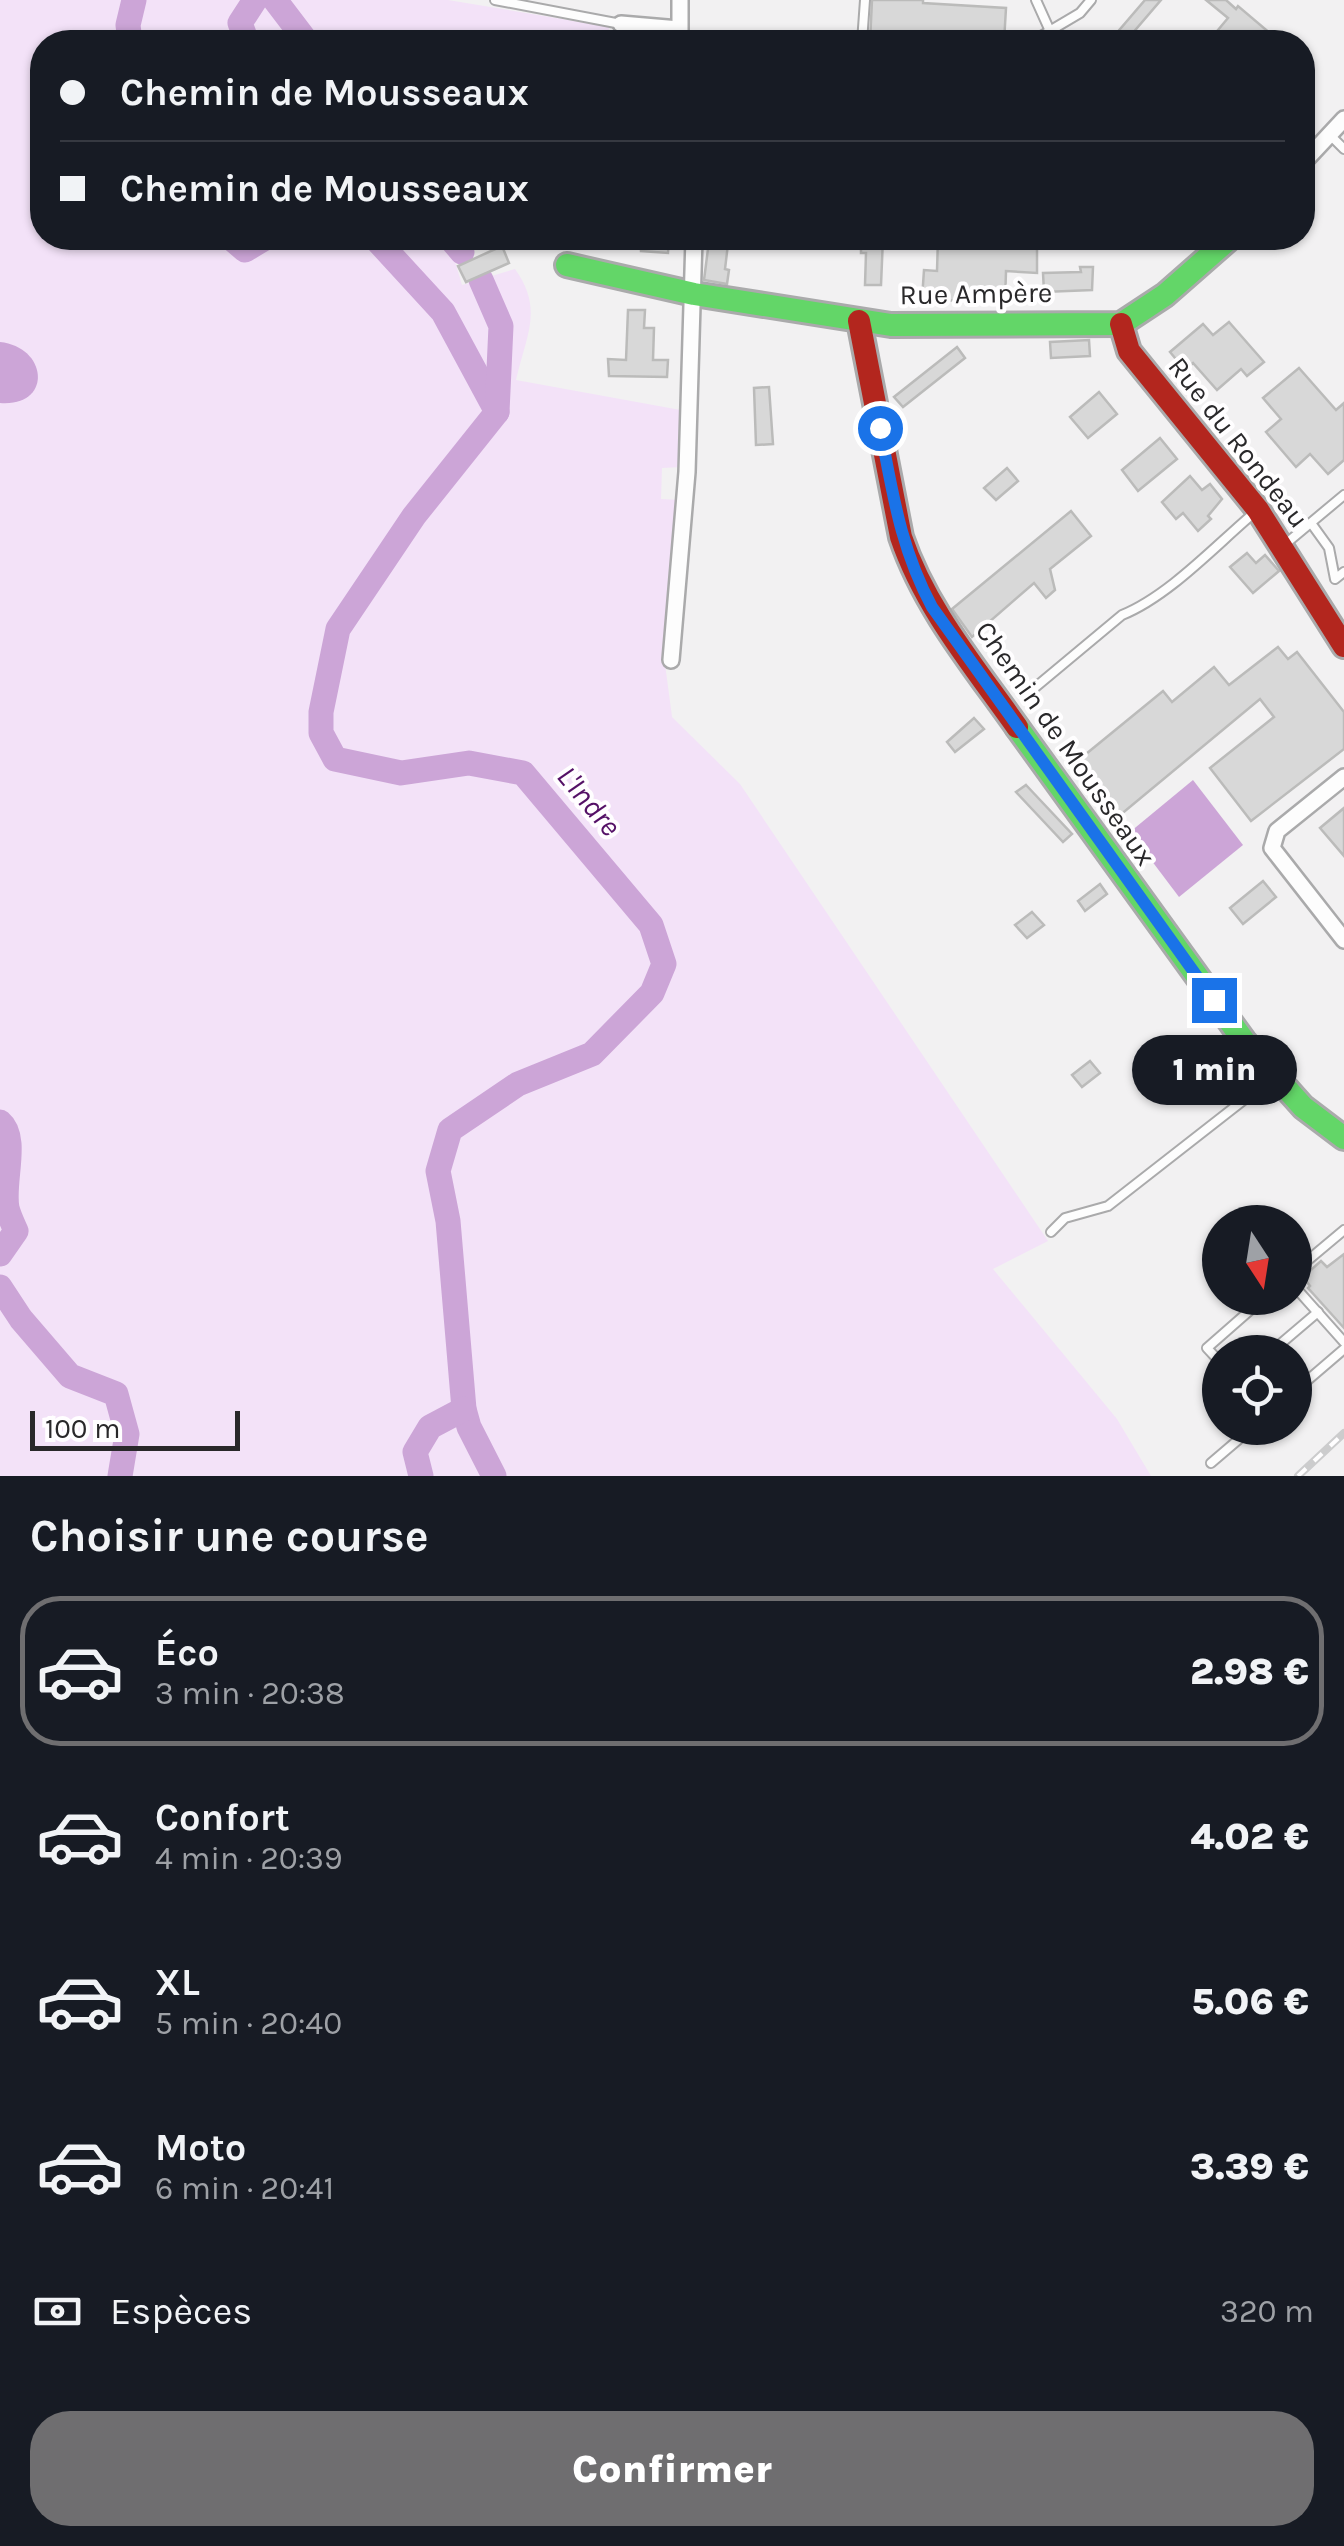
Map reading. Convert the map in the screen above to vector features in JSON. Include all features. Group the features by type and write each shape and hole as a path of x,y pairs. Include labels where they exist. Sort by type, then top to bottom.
{"street":[{"path":"680,0 680,30"},
{"path":"622,24 651,30"},
{"path":"1315,151 1344,118"},
{"path":"671,660 688,472 694,250"},
{"path":"1122,324 1153,307 1218,250"},
{"name":"Rue Ampère","path":"567,265 694,294 891,325 1122,324"},
{"name":"Chemin de Mousseaux","path":"859,321 901,536 912,570 932,607 1234,1027 1328,1129 1344,1138"},
{"name":"Rue du Rondeau","path":"1122,324 1129,351 1258,510 1344,646"},
{"path":"1344,777 1277,831 1272,848 1344,940"}],"lane":[{"path":"494,0 622,24"},
{"path":"552,11 555,0"},
{"path":"863,30 865,0"},
{"path":"1036,0 1050,30"},
{"path":"1052,30 1091,0"},
{"path":"1330,135 1344,149"},
{"path":"1283,546 1344,495"},
{"path":"1032,690 1122,614 1137,609 1161,591 1258,510"},
{"path":"1311,523 1329,548 1335,579 1344,572"},
{"path":"1051,1232 1065,1218 1108,1206 1276,1075"},
{"path":"1312,1256 1344,1230"},
{"path":"1312,1305 1344,1345 1312,1375"},
{"path":"1291,1335 1318,1312"},
{"path":"1222,1335 1245,1315"},
{"path":"1211,1464 1233,1445"}],"shaded area":[{"path":"0,0 448,0 610,27 30,30 30,250 452,250 462,285 515,269 524,283 530,323 516,380 686,411 682,467 662,468 661,499 681,500 664,657 672,717 740,784 1048,1241 993,1269 1117,1419 1151,1476 0,1476"},
{"path":"0,342 16,346 35,365 36,387 17,402 0,403"},
{"path":"1193,780 1243,845 1179,897 1130,832"}],"building":[{"path":"872,0 923,0 1006,8 1005,30 871,30"},
{"path":"1145,0 1161,0 1135,30 1119,30"},
{"path":"1206,0 1226,0 1266,30 1218,30 1228,18"},
{"path":"493,250 504,250 509,263 466,282 458,266"},
{"path":"708,250 727,250 727,284 704,280"},
{"path":"882,250 881,285 865,285 866,253 861,253"},
{"path":"938,250 1037,250 1037,273 1006,271 1005,303 922,299 924,270 937,271"},
{"path":"1080,267 1093,267 1092,290 1044,292 1043,273 1081,272"},
{"path":"628,310 645,310 644,328 654,328 653,360 668,360 667,377 609,376 608,359 626,360"},
{"path":"1229,322 1264,362 1247,376 1241,369 1217,390 1193,363 1185,370 1170,352 1203,324 1213,335"},
{"path":"1089,340 1090,356 1051,358 1050,342"},
{"path":"957,347 965,358 903,407 894,397"},
{"path":"1299,368 1336,410 1344,403 1344,460 1328,474 1310,454 1296,467 1266,432 1281,419 1263,398"},
{"path":"769,387 773,444 756,445 754,388"},
{"path":"1099,392 1117,414 1088,438 1070,417"},
{"path":"1160,438 1177,459 1138,491 1122,470"},
{"path":"1007,468 1018,481 996,500 984,488"},
{"path":"1190,476 1202,490 1210,484 1222,499 1208,516 1211,519 1198,531 1183,513 1176,519 1162,502"},
{"path":"1071,511 1091,536 1050,569 1055,590 1046,598 1034,583 972,637 952,609"},
{"path":"1247,553 1256,563 1265,555 1279,571 1253,593 1230,567"},
{"path":"1278,647 1288,659 1297,652 1344,712 1344,749 1251,821 1210,768 1274,717 1260,699 1119,816 1075,763 1163,691 1172,702 1214,667 1229,685"},
{"path":"974,718 984,729 955,752 947,742"},
{"path":"1026,785 1072,834 1063,842 1016,792"},
{"path":"1344,808 1344,856 1320,828"},
{"path":"1263,881 1276,897 1243,924 1230,908"},
{"path":"1100,884 1107,894 1085,911 1078,901"},
{"path":"1032,912 1044,925 1027,938 1015,925"},
{"path":"1090,1061 1100,1073 1082,1087 1072,1075"},
{"path":"1344,1254 1344,1328 1312,1292 1312,1269 1321,1261 1327,1267"}],"waterway":[{"path":"129,30 134,0"},
{"path":"243,30 240,23 255,0"},
{"name":"L'Indre","path":"275,0 298,30"},
{"path":"386,250 443,312 497,412"},
{"name":"L'Indre","path":"481,280 501,326 497,412 414,516 338,629 321,712 321,733 335,759 401,773 469,763 523,773 651,925 664,964 652,993 592,1054 518,1084 450,1130 438,1171 448,1221 464,1409 494,1476"},
{"name":"L'Indre","path":"0,1122 8,1139 6,1197 16,1231 0,1254"},
{"name":"L'Indre","path":"0,1287 21,1319 70,1376 116,1394 127,1434 120,1476"},
{"name":"L'Indre","path":"421,1476 415,1452 430,1427 464,1409"}],"railway":[{"path":"1298,1476 1344,1433"}],"traffic: fast":[{"path":"567,265 694,294 891,325 1121,324 1165,295 1216,250"},
{"path":"1017,727 1244,1041 1303,1107 1344,1138"}],"traffic: jam":[{"path":"859,321 901,537 911,563 952,636 1017,727"},
{"path":"1121,324 1129,351 1258,510 1344,646"}],"route":[{"path":"880,428 901,536 912,570 932,607 1214,1000"}]}
